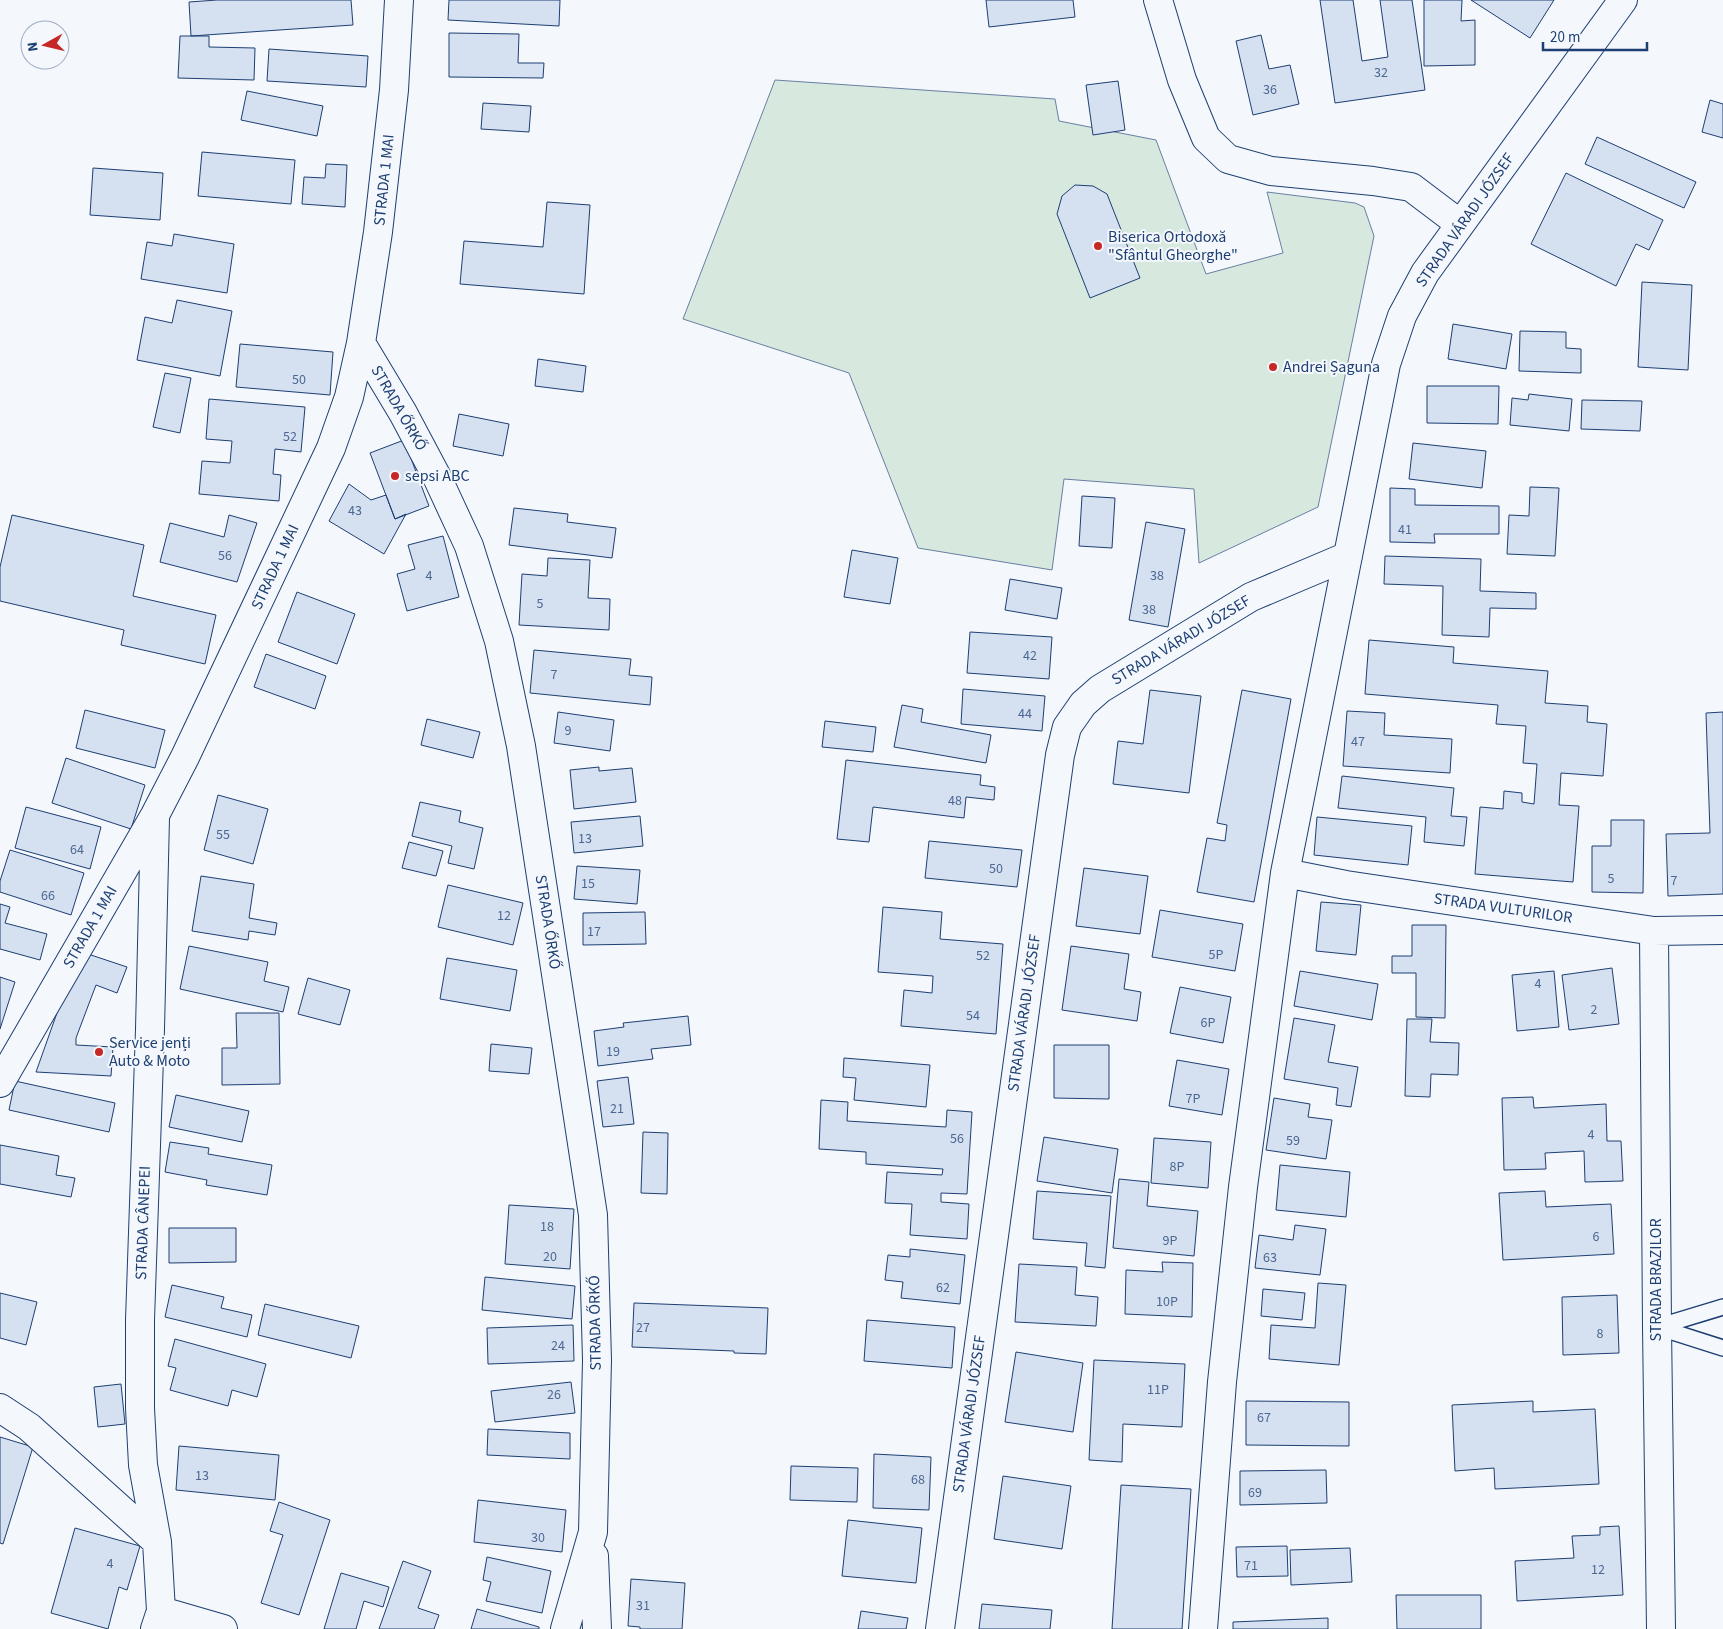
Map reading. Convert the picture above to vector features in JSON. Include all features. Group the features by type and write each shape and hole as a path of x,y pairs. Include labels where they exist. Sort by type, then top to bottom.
{"street":[{"name":"STRADA 1 MAI","path":"0,1084 155,814 331,448 349,397 361,344 380,214 394,90 400,0"},
{"path":"1158,0 1182,80 1206,138 1228,159 1271,171 1377,181 1411,187 1460,224"},
{"name":"STRADA VÁRADI JÓZSEF","path":"1203,1629 1222,1382 1243,1187 1285,873 1386,364 1402,316 1424,273 1624,0"},
{"name":"STRADA ŐRKŐ","path":"361,344 403,412 437,477 469,546 499,641 521,746 593,1214 597,1360 593,1532 597,1629"},
{"name":"STRADA VÁRADI JÓZSEF","path":"940,1629 1060,755 1067,727 1083,704 1100,689 1251,597 1348,556"},
{"name":"STRADA CÂNEPEI","path":"155,814 140,1320 140,1398 143,1465 157,1542 158,1620"},
{"name":"STRADA VULTURILOR","path":"1285,873 1346,885 1654,930 1723,930"},
{"name":"STRADA BRAZILOR","path":"1654,930 1661,1629"},
{"path":"0,1408 28,1428 157,1542"},
{"name":"STRADA ŐRKŐ","path":"565,1629 593,1532"},
{"path":"158,1620 223,1629"}],"lane":[{"path":"1657,1327 1723,1307"},
{"path":"1657,1327 1723,1348"}],"shaded area":[{"path":"775,80 1055,99 1059,121 1156,140 1206,274 1283,253 1267,192 1355,203 1364,207 1374,236 1318,507 1199,563 1194,489 1064,479 1052,570 918,548 849,373 683,319"}],"building":[{"path":"217,0 351,0 353,25 191,36 189,2"},
{"path":"449,0 560,0 559,26 448,20"},
{"path":"986,0 1073,0 1075,17 989,27"},
{"path":"1320,0 1353,0 1362,61 1388,57 1380,0 1412,0 1425,90 1335,103"},
{"path":"1424,0 1462,0 1461,21 1475,20 1475,65 1424,66"},
{"path":"1471,0 1554,0 1530,38"},
{"path":"449,33 519,34 518,63 544,63 543,78 449,77"},
{"path":"1261,35 1269,69 1290,65 1299,104 1253,115 1236,41"},
{"path":"180,36 209,36 209,47 255,48 254,80 178,78"},
{"path":"269,49 368,56 366,87 267,81"},
{"path":"1118,81 1125,130 1093,135 1086,85"},
{"path":"247,91 323,106 317,136 241,120"},
{"path":"1710,100 1723,104 1723,138 1702,132"},
{"path":"483,103 531,106 529,132 481,129"},
{"path":"1597,137 1696,182 1684,208 1585,164"},
{"path":"202,152 295,160 291,204 198,196"},
{"path":"326,164 347,165 345,207 302,204 304,177 325,178"},
{"path":"93,168 163,173 160,220 90,215"},
{"path":"1566,173 1663,220 1649,250 1636,244 1616,286 1531,244"},
{"name":"Biserica Ortodoxă \"Sfântul Gheorghe\"","path":"1075,185 1093,186 1107,194 1140,278 1090,298 1057,214 1062,196"},
{"path":"547,202 590,205 584,294 460,284 464,241 543,247"},
{"path":"174,234 234,244 227,293 141,279 147,242 172,246"},
{"path":"1642,282 1692,285 1688,370 1638,367"},
{"path":"177,300 232,311 220,376 137,360 145,317 172,323"},
{"path":"1453,324 1512,334 1506,369 1448,359"},
{"path":"1520,331 1566,332 1566,348 1581,349 1581,373 1519,371"},
{"path":"240,344 333,352 330,395 236,387"},
{"path":"538,359 586,366 583,392 535,386"},
{"path":"165,373 191,378 180,433 153,427"},
{"path":"1427,386 1499,386 1498,424 1427,423"},
{"path":"1529,394 1572,399 1569,431 1510,425 1512,398 1528,400"},
{"path":"209,399 305,407 301,452 275,449 273,474 281,475 279,501 199,494 202,461 230,463 232,441 206,439"},
{"path":"1582,400 1642,401 1640,431 1581,429"},
{"path":"459,414 509,424 503,456 453,446"},
{"path":"404,440 429,506 395,519 370,453"},
{"path":"1413,443 1486,451 1482,488 1409,479"},
{"path":"349,484 371,500 386,495 395,519 406,514 384,554 329,521"},
{"path":"1530,487 1559,488 1555,556 1507,554 1509,515 1529,516"},
{"path":"1390,488 1415,489 1415,505 1499,506 1499,534 1434,534 1435,543 1390,542"},
{"path":"1082,496 1115,498 1112,548 1079,546"},
{"path":"514,508 568,514 567,522 616,528 612,558 509,545"},
{"path":"12,515 144,545 133,596 216,615 205,664 121,645 124,630 0,601 0,567"},
{"path":"229,515 257,523 237,582 160,562 170,523 224,537"},
{"path":"1146,522 1185,529 1168,627 1129,620"},
{"path":"443,536 459,597 407,611 397,574 415,569 408,545"},
{"path":"852,550 898,558 890,604 844,597"},
{"path":"1385,556 1481,559 1480,591 1536,593 1536,609 1490,608 1489,637 1442,635 1443,586 1384,584"},
{"path":"548,558 590,560 588,598 610,599 609,630 519,625 522,574 547,576"},
{"path":"1010,579 1062,588 1057,619 1005,610"},
{"path":"297,592 355,614 337,664 278,642"},
{"path":"970,632 1052,637 1049,679 967,673"},
{"path":"1369,640 1454,647 1453,663 1548,671 1545,703 1588,706 1587,722 1607,724 1603,776 1561,773 1559,805 1579,806 1573,882 1475,874 1480,807 1503,809 1504,791 1522,793 1522,802 1534,804 1537,764 1523,763 1526,726 1496,724 1498,705 1365,694"},
{"path":"534,650 631,659 629,675 652,677 650,705 530,693"},
{"path":"266,654 326,676 315,709 254,687"},
{"path":"963,689 1045,696 1042,731 961,724"},
{"path":"1150,690 1201,696 1189,793 1113,784 1118,741 1143,744"},
{"path":"1242,690 1291,699 1254,902 1197,892 1207,838 1225,841 1227,825 1217,823"},
{"path":"902,705 923,709 921,722 991,735 986,763 894,747"},
{"path":"85,710 165,730 155,768 76,748"},
{"path":"1347,711 1385,713 1384,735 1452,739 1450,773 1343,766"},
{"path":"558,712 614,720 610,751 554,743"},
{"path":"1723,712 1723,894 1668,896 1666,834 1710,833 1706,713"},
{"path":"427,719 480,732 473,758 421,745"},
{"path":"825,721 876,727 873,752 822,747"},
{"path":"66,758 145,785 131,829 52,803"},
{"path":"846,760 981,775 980,785 995,787 994,800 966,797 964,818 873,807 869,842 837,839"},
{"path":"599,767 599,771 632,768 636,802 574,809 570,770"},
{"path":"1342,776 1454,788 1451,816 1467,817 1464,846 1424,842 1426,817 1338,808"},
{"path":"218,795 268,809 253,864 204,850"},
{"path":"420,802 461,811 459,822 483,828 474,869 448,863 452,846 412,836"},
{"path":"26,807 101,827 90,869 15,848"},
{"path":"640,816 643,846 574,853 571,822"},
{"path":"1317,817 1412,826 1408,865 1314,855"},
{"path":"1611,820 1644,820 1643,893 1592,892 1592,846 1611,846"},
{"path":"929,841 1022,850 1017,887 925,878"},
{"path":"409,842 443,851 436,876 402,868"},
{"path":"10,850 84,873 71,915 0,892 0,881"},
{"path":"577,866 640,870 637,904 574,899"},
{"path":"1084,868 1148,876 1140,934 1076,926"},
{"path":"201,876 254,884 249,918 277,923 275,935 249,931 248,940 192,931"},
{"path":"448,885 523,903 513,945 438,927"},
{"path":"1321,902 1361,905 1356,955 1316,951"},
{"path":"0,904 10,907 5,923 47,934 40,960 0,949"},
{"path":"883,907 942,912 940,939 1003,944 996,1034 901,1026 904,990 932,993 933,976 878,972"},
{"path":"1160,910 1243,924 1235,971 1152,957"},
{"path":"645,912 646,944 583,945 583,913"},
{"path":"1412,925 1446,925 1445,1018 1416,1017 1416,973 1392,973 1392,956 1412,956"},
{"path":"189,946 268,962 264,981 289,987 283,1012 180,989"},
{"path":"1071,946 1129,954 1124,989 1141,992 1137,1021 1062,1010"},
{"path":"79,951 127,967 117,993 96,985 76,1038 76,1045 113,1047 111,1076 36,1072"},
{"path":"447,958 517,970 510,1011 440,999"},
{"path":"1612,968 1619,1024 1569,1030 1562,975"},
{"path":"1300,971 1378,984 1372,1020 1294,1006"},
{"path":"1554,971 1559,1027 1517,1031 1512,975"},
{"path":"0,977 15,982 0,1029"},
{"path":"308,978 350,990 340,1025 298,1014"},
{"path":"1180,987 1231,997 1223,1043 1170,1033"},
{"path":"236,1013 279,1013 280,1084 222,1085 222,1048 237,1048"},
{"path":"688,1016 691,1045 651,1049 653,1059 598,1066 594,1031 624,1027 623,1023"},
{"path":"1294,1018 1335,1025 1328,1062 1358,1067 1351,1107 1336,1105 1338,1088 1284,1079"},
{"path":"1407,1019 1432,1019 1430,1042 1459,1043 1458,1075 1431,1074 1430,1097 1405,1096"},
{"path":"491,1044 532,1048 529,1074 489,1071"},
{"path":"1054,1045 1109,1045 1109,1099 1054,1098"},
{"path":"844,1058 930,1065 926,1107 854,1100 856,1078 843,1077"},
{"path":"1177,1060 1229,1069 1222,1115 1169,1106"},
{"path":"628,1077 634,1124 603,1127 597,1081"},
{"path":"15,1081 115,1103 109,1132 9,1110"},
{"path":"176,1095 249,1111 242,1142 169,1127"},
{"path":"1533,1097 1534,1108 1606,1104 1607,1141 1621,1141 1623,1181 1585,1182 1584,1151 1545,1153 1546,1169 1504,1170 1502,1098"},
{"path":"1274,1098 1310,1104 1308,1117 1332,1120 1326,1159 1266,1150"},
{"path":"821,1100 848,1102 847,1121 946,1127 947,1110 972,1112 967,1194 941,1193 941,1202 969,1204 967,1239 910,1235 912,1204 885,1203 887,1172 942,1175 943,1169 866,1164 866,1152 819,1149"},
{"path":"643,1132 668,1133 667,1194 641,1193"},
{"path":"1044,1137 1118,1149 1112,1193 1037,1181"},
{"path":"1154,1138 1211,1142 1208,1188 1151,1183"},
{"path":"170,1142 209,1148 208,1154 272,1165 267,1195 206,1185 207,1180 165,1172"},
{"path":"0,1145 59,1156 56,1175 75,1178 71,1197 0,1184"},
{"path":"1280,1165 1350,1172 1346,1217 1276,1210"},
{"path":"1119,1179 1149,1182 1147,1206 1198,1211 1194,1256 1113,1248"},
{"path":"1037,1191 1111,1196 1105,1268 1085,1266 1087,1243 1033,1239"},
{"path":"1545,1191 1546,1207 1611,1204 1614,1254 1503,1260 1499,1193"},
{"path":"509,1205 574,1209 570,1269 505,1264"},
{"path":"1295,1225 1326,1229 1320,1275 1255,1268 1259,1235 1293,1240"},
{"path":"169,1228 236,1228 236,1262 169,1263"},
{"path":"910,1249 965,1255 960,1304 901,1298 903,1282 885,1280 888,1255 910,1257"},
{"path":"1162,1262 1193,1263 1192,1317 1125,1314 1126,1270 1163,1272"},
{"path":"1019,1264 1077,1267 1075,1295 1098,1297 1096,1326 1015,1322"},
{"path":"485,1277 575,1286 572,1319 482,1310"},
{"path":"1318,1283 1346,1285 1339,1365 1269,1359 1271,1325 1315,1328"},
{"path":"172,1285 224,1297 221,1308 252,1315 247,1337 165,1317"},
{"path":"1263,1289 1305,1293 1302,1320 1261,1316"},
{"path":"0,1293 37,1302 26,1345 0,1338"},
{"path":"1617,1295 1619,1353 1563,1355 1562,1297"},
{"path":"634,1303 768,1308 766,1354 632,1347"},
{"path":"265,1304 359,1326 351,1358 258,1335"},
{"path":"867,1320 955,1327 952,1368 864,1361"},
{"path":"573,1325 574,1361 488,1364 487,1328"},
{"path":"175,1339 266,1364 257,1397 232,1390 228,1406 170,1390 176,1368 168,1366"},
{"path":"1016,1352 1083,1363 1073,1432 1005,1422"},
{"path":"1094,1360 1185,1364 1182,1427 1123,1424 1122,1462 1089,1460"},
{"path":"571,1382 575,1413 495,1422 491,1391"},
{"path":"121,1384 125,1424 98,1427 94,1387"},
{"path":"1246,1401 1349,1402 1349,1446 1246,1445"},
{"path":"1533,1401 1533,1412 1595,1409 1599,1484 1495,1489 1494,1468 1455,1471 1452,1405"},
{"path":"488,1429 570,1433 570,1459 487,1455"},
{"path":"0,1437 33,1447 3,1544 0,1543"},
{"path":"179,1446 279,1455 275,1500 176,1490"},
{"path":"874,1454 931,1457 929,1510 873,1508"},
{"path":"791,1466 858,1468 857,1502 790,1500"},
{"path":"1326,1470 1327,1503 1240,1505 1240,1471"},
{"path":"1003,1476 1071,1486 1062,1549 994,1539"},
{"path":"1121,1485 1191,1489 1182,1629 1112,1629"},
{"path":"478,1500 566,1510 562,1552 474,1542"},
{"path":"279,1502 330,1520 299,1615 261,1603 283,1535 270,1531"},
{"path":"848,1520 922,1528 916,1583 842,1576"},
{"path":"1619,1526 1623,1595 1517,1601 1515,1561 1574,1558 1572,1536 1600,1535 1600,1527"},
{"path":"75,1528 140,1546 127,1590 119,1587 108,1629 51,1613"},
{"path":"1287,1546 1288,1576 1237,1577 1236,1547"},
{"path":"1350,1548 1352,1582 1291,1585 1290,1550"},
{"path":"487,1557 551,1571 542,1613 486,1601 491,1582 483,1580"},
{"path":"403,1561 431,1571 418,1608 439,1615 434,1629 379,1629"},
{"path":"341,1573 389,1587 383,1607 364,1601 356,1629 324,1629"},
{"path":"631,1579 685,1583 682,1629 640,1629 640,1627 628,1626"},
{"path":"1396,1595 1481,1595 1481,1629 1397,1629"},
{"path":"982,1604 1052,1610 1050,1629 979,1629"},
{"path":"477,1609 539,1627 539,1629 471,1629"},
{"path":"861,1611 908,1618 906,1629 858,1629"},
{"path":"1328,1618 1328,1629 1233,1629 1233,1622"}],"place":[{"name":"Biserica Ortodoxă \"Sfântul Gheorghe\"","path":"1098,246"},
{"name":"Andrei Șaguna","path":"1273,367"},
{"name":"sepsi ABC","path":"395,476"},
{"name":"Service jenți Auto & Moto","path":"99,1052"}]}
